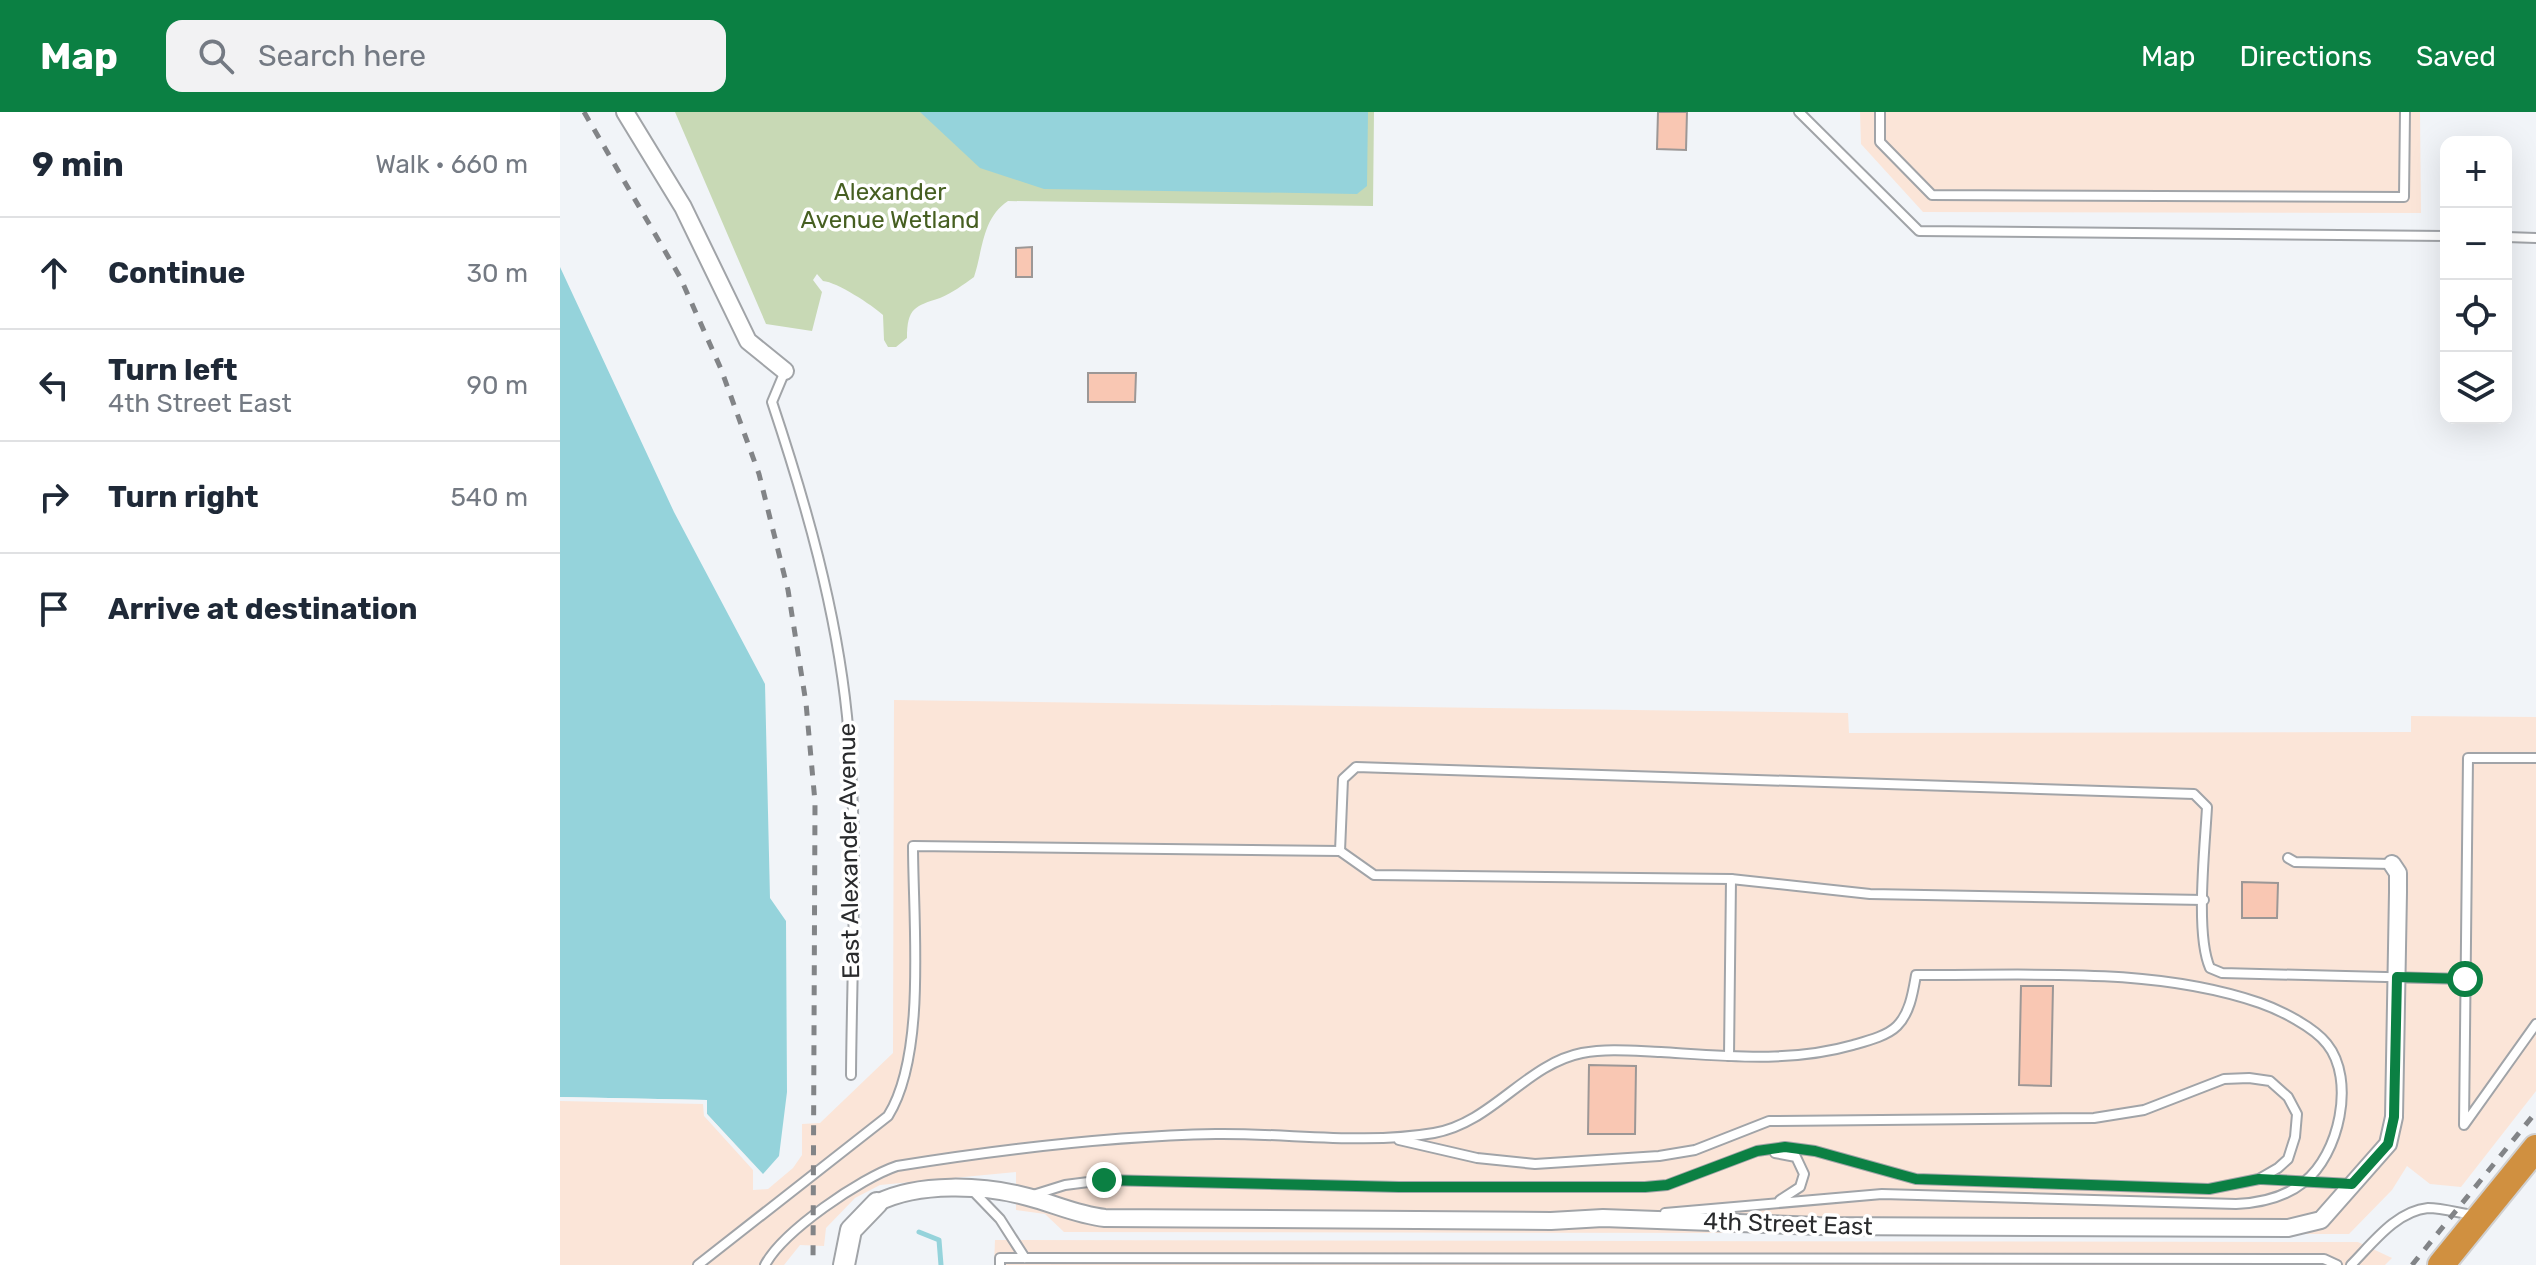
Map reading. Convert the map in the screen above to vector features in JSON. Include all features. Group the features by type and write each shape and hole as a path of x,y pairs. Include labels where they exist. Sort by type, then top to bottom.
{"highway":[{"path":"2441,1265 2536,1148"}],"street":[{"name":"East Alexander Avenue","path":"625,112 683,207 748,341 785,371"},
{"name":"4th Street East","path":"877,1203 896,1193 973,1190 1029,1197 1072,1213 1105,1218 1551,1221 1603,1218 1819,1226 2288,1228 2321,1220 2388,1144 2394,1117 2397,977 2398,873 2392,864"},
{"path":"844,1265 851,1230 877,1203"}],"lane":[{"path":"1799,112 1919,231 2440,236"},
{"path":"1880,112 1880,142 1932,195 2404,197 2405,112"},
{"path":"2512,237 2536,238"},
{"name":"East Alexander Avenue","path":"785,371 772,402 804,500 818,557 847,712 853,821 851,1075"},
{"path":"2536,758 2468,758 2464,1125 2536,1024"},
{"path":"1340,851 1343,779 1356,767 2194,794 2207,807 2205,957 2210,968 2222,973 2465,979"},
{"path":"698,1265 888,1116 897,1102 913,1045 913,846 1340,851 1374,875 1731,879 1870,894 2204,900"},
{"path":"2288,858 2295,862 2392,864"},
{"path":"1729,1056 1731,879"},
{"path":"765,1265 770,1255 814,1216 870,1175 897,1166 1077,1141 1217,1134 1391,1138 1438,1132 1467,1123 1552,1065 1580,1053 1614,1050 1773,1058 1829,1052 1869,1041 1896,1027 1910,1003 1916,975 2148,981 2217,992 2262,1003 2327,1044 2340,1076 2343,1107 2316,1170 2304,1182 2275,1199 2251,1203 1882,1194 1603,1218"},
{"path":"1391,1138 1477,1158 1535,1164 1646,1157 1695,1150 1769,1121 2094,1118 2144,1110 2224,1079 2249,1078 2270,1081 2288,1097 2297,1114 2288,1159 2259,1179"},
{"path":"1029,1197 1065,1185 1104,1180 1415,1187 1645,1187 1696,1176 1757,1151 1785,1147 1815,1151 1916,1179 2209,1189 2259,1179 2352,1184"},
{"path":"1757,1151 1796,1157 1804,1174 1800,1187 1790,1196 1768,1205"},
{"path":"973,1190 1000,1219 1025,1258"},
{"path":"2351,1265 2387,1228 2405,1215 2428,1208 2480,1216"},
{"path":"1000,1265 1000,1258 2324,1259 2337,1265"}],"shaded area":[{"path":"1860,112 2420,112 2421,213 1923,212 1861,144"},
{"path":"894,700 1848,713 1849,733 2411,732 2411,716 2536,717 2536,1091 2461,1187 2430,1184 2407,1166 2392,1190 2349,1234 1064,1232 1045,1214 1016,1210 1016,1172 880,1185 855,1198 826,1228 824,1246 800,1245 784,1265 560,1265 560,1097 707,1100 707,1114 753,1164 753,1190 768,1189 793,1168 802,1155 802,1124 820,1123 893,1053"},
{"path":"995,1240 2358,1242 2392,1258 2385,1265 994,1265"}],"green space":[{"name":"Alexander Avenue Wetland","path":"675,112 1374,112 1373,206 1008,201 999,208 988,225 974,277 949,294 914,310 909,320 907,338 896,347 888,347 884,340 883,315 863,300 823,281 817,274 813,280 822,292 812,331 766,324"}],"water":[{"path":"920,112 1368,112 1367,186 1357,194 1044,189 980,168"},
{"path":"560,267 674,512 765,684 770,898 786,921 787,1092 779,1156 763,1174 707,1114 707,1100 560,1097"}],"pier":[{"path":"560,1097 707,1100 707,1114 753,1164 753,1170 704,1116 703,1104 560,1101"}],"building":[{"path":"1658,112 1687,112 1686,150 1657,149"},
{"path":"1032,247 1032,277 1016,277 1016,248"},
{"path":"1088,373 1136,373 1135,402 1088,402"},
{"path":"2242,882 2278,883 2277,918 2242,918"},
{"path":"2021,986 2053,986 2051,1086 2019,1085"},
{"path":"1589,1065 1636,1066 1635,1134 1588,1134"}],"waterway":[{"path":"919,1232 939,1240 941,1265"}],"railway":[{"path":"584,112 680,277 721,369 759,474 788,590 806,703 815,802 813,1265"},
{"path":"2412,1265 2536,1112"}],"route":[{"path":"1104,1180 1399,1187 1645,1187 1667,1185 1757,1151 1785,1147 1815,1151 1916,1179 2209,1189 2259,1179 2352,1184 2388,1144 2394,1117 2397,977 2465,979"}]}
